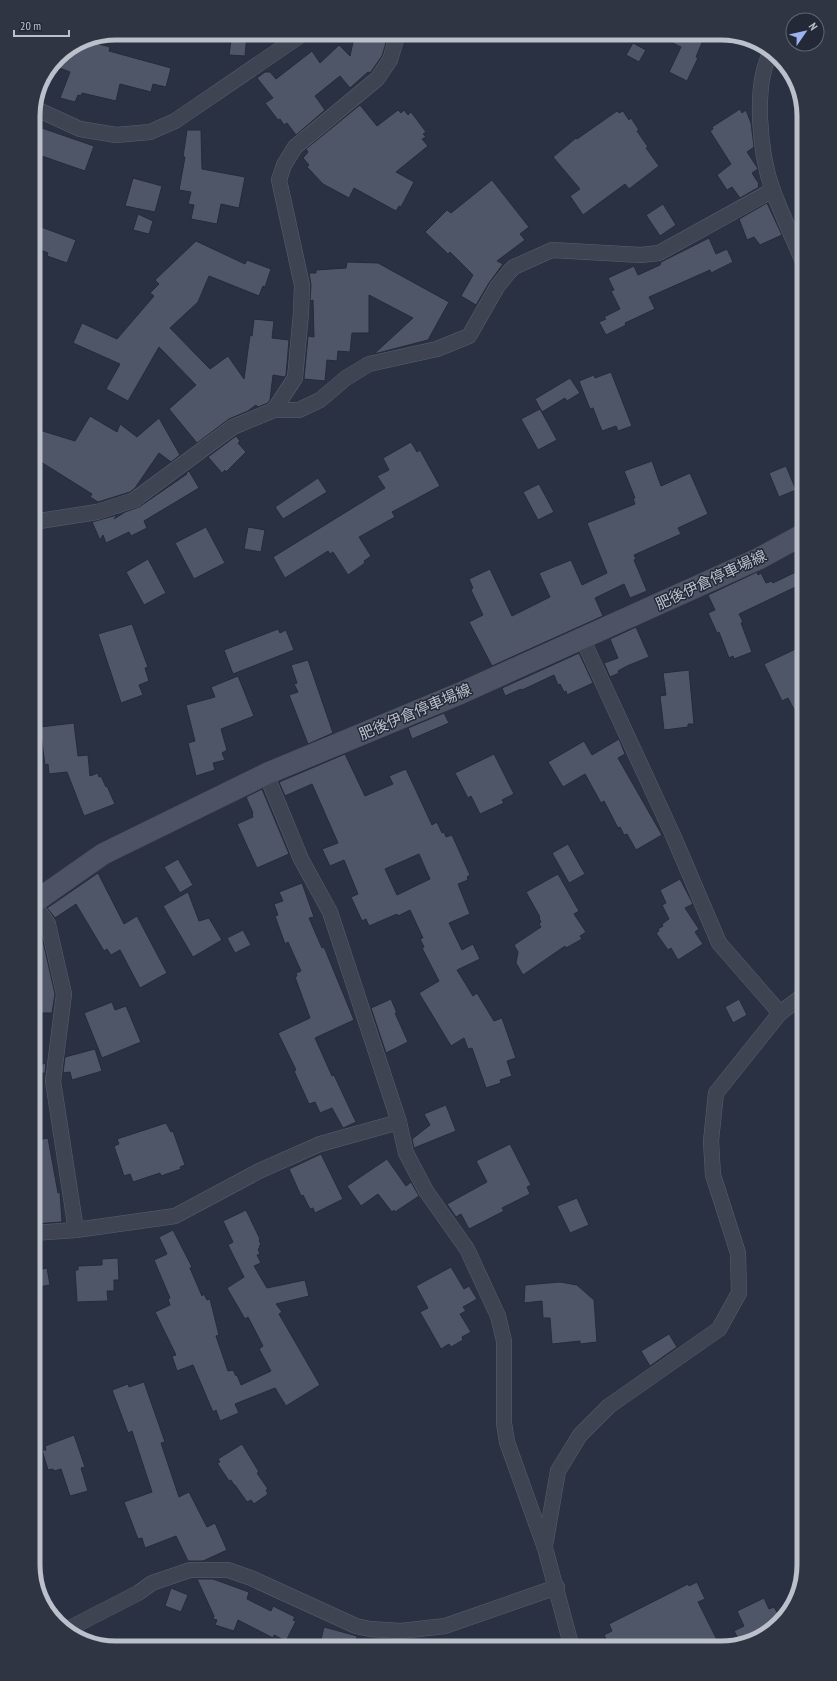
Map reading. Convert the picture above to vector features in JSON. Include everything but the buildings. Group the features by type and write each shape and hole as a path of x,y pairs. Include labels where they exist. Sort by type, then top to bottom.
{"main road":[{"name":"肥後伊倉停車場線","path":"40,898 103,854 266,774 461,693 758,559 797,538"}],"street":[{"path":"40,111 80,129 116,135 150,132 175,121 294,40"},
{"path":"274,410 295,378 302,285 279,180 284,165 294,147 376,79 390,60 396,40"},
{"path":"769,58 762,80 759,105 766,168 773,190 797,247"},
{"path":"40,521 97,512 134,500 233,427 274,410 299,410 320,400 346,378 369,364 437,349 469,336 497,287 509,272 514,267 538,256 552,250 641,255 659,253 773,190"},
{"path":"582,638 672,833 719,943 780,1013"},
{"path":"266,774 301,859 330,912 399,1122 406,1153 426,1191 467,1249 498,1316 504,1341 504,1423 507,1442 545,1548 557,1587 570,1641"},
{"path":"40,913 48,924 64,994 53,1081 76,1230"},
{"path":"545,1548 558,1471 580,1435 609,1406 719,1328 739,1293 738,1253 713,1174 711,1141 716,1093 780,1013 797,1000"},
{"path":"40,1233 76,1230 175,1216 259,1170 320,1144 399,1122"},
{"path":"72,1627 138,1593 152,1583 190,1570 228,1570 251,1578 356,1626 370,1629 401,1631 445,1626 557,1587"}]}
